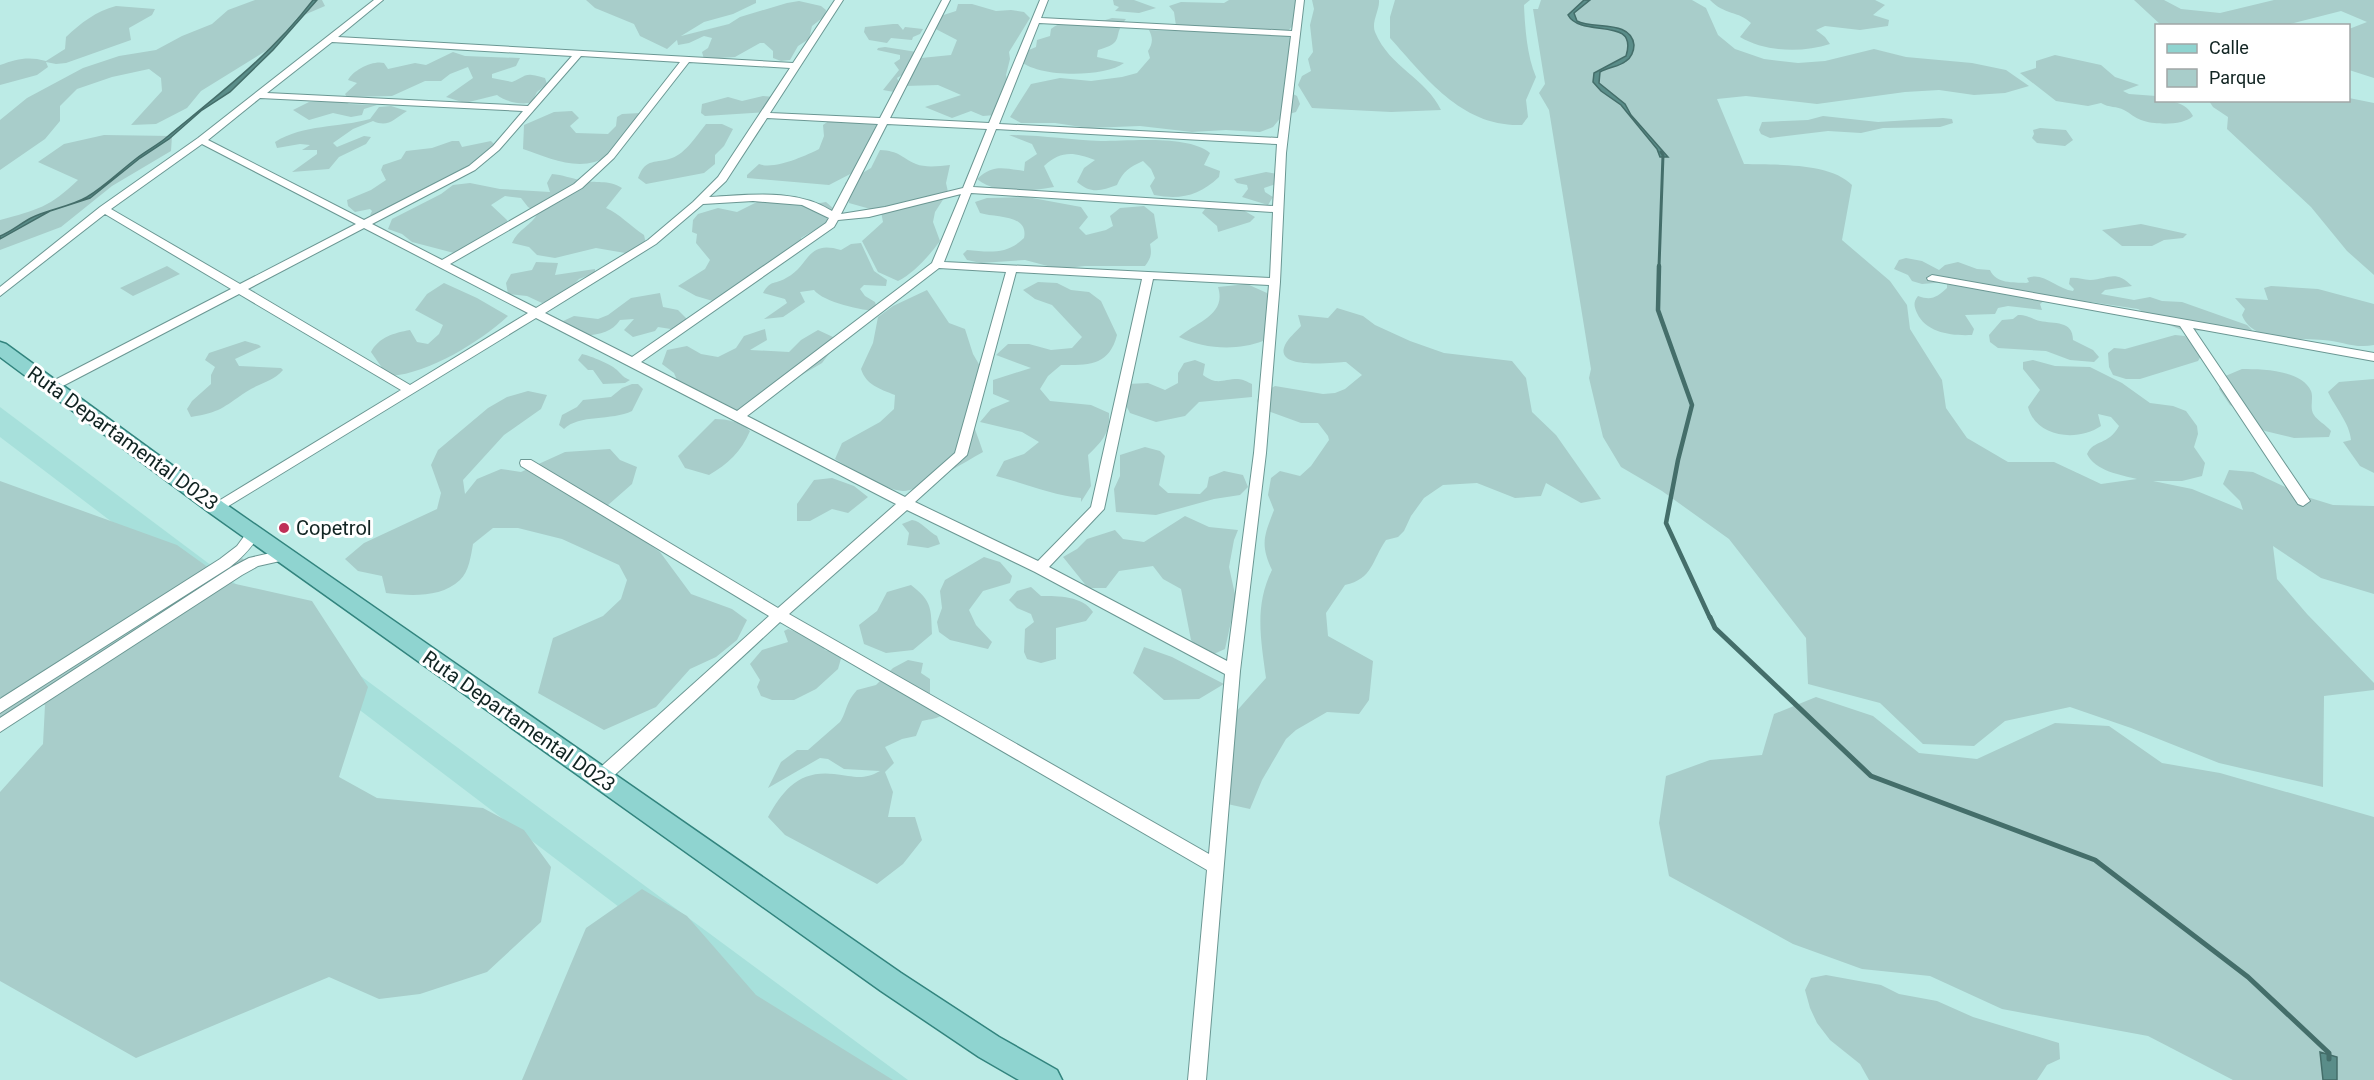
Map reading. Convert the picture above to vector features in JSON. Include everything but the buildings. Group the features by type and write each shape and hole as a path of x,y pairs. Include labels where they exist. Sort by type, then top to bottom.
{"main road":[{"name":"Ruta Departamental D023","path":"0,348 217,508 891,982 989,1047 1047,1080"}],"street":[{"path":"0,293 104,209 201,140 380,0"},
{"path":"217,508 652,242 722,179 839,0"},
{"path":"633,362 830,225 946,0"},
{"path":"739,416 938,265 1044,0"},
{"path":"1197,1080 1233,671 1260,453 1275,282 1283,141 1300,0"},
{"path":"1036,20 1295,34"},
{"path":"332,39 795,66"},
{"path":"53,386 472,168 496,147 578,54"},
{"path":"442,264 578,186 610,156 686,60"},
{"path":"259,95 529,109"},
{"path":"764,115 1283,141"},
{"path":"201,140 905,503 1040,568 1233,671"},
{"path":"700,201 782,199 810,202 822,207 835,217 869,216 936,195 968,190 1279,209"},
{"path":"104,209 410,390"},
{"path":"938,265 1275,282"},
{"path":"600,778 779,615 961,455 1012,268"},
{"path":"1040,568 1097,509 1148,275"},
{"path":"1932,278 2374,357"},
{"path":"2182,322 2302,501"},
{"path":"526,463 779,615 1217,867"},
{"path":"0,707 230,559 242,550 254,534"},
{"path":"0,726 237,572 254,562 284,555"}],"shaded area":[{"path":"313,0 317,0 273,50 230,92 202,110 169,139 140,158 90,198 69,205 87,197 164,140 244,73 280,38"},
{"path":"1584,0 1590,0 1574,13 1577,21 1584,24 1619,28 1631,37 1634,45 1628,60 1600,72 1599,83 1625,104 1631,115 1668,157 1660,157 1657,149 1621,105 1601,91 1593,82 1594,73 1626,56 1628,43 1617,31 1584,26 1575,22 1568,15"},
{"path":"64,206 50,211 0,239 0,236 31,218 45,212"},
{"path":"0,407 908,1080 847,1080 0,437"},
{"path":"2320,1052 2337,1057 2337,1080 2323,1080"}],"green space":[{"path":"255,0 322,0 325,6 297,18 272,47 201,91 187,108 156,124 131,125 162,91 161,78 149,69 112,77 77,89 60,106 60,121 45,139 0,170 0,120 27,98 83,68 119,56 156,50 212,24 228,10"},
{"path":"586,0 756,0 756,3 733,14 704,22 681,36 729,24 740,17 787,3 799,1 821,6 826,10 825,16 812,26 809,39 798,46 790,60 781,61 773,58 773,51 764,43 735,57 704,59 702,52 708,48 712,38 704,36 678,45 677,40 667,49 640,36 634,24 595,8"},
{"path":"1113,0 1134,0 1156,8 1139,13 1115,11 1119,7 1114,5"},
{"path":"1229,0 1295,0 1300,6 1299,19 1287,32 1294,46 1292,76 1284,82 1285,90 1297,96 1300,104 1296,112 1282,116 1273,127 1260,132 1226,130 1192,132 1140,126 1088,128 1055,123 1021,123 1010,117 1031,84 1060,78 1091,81 1137,73 1150,58 1148,51 1152,40 1149,30 1178,31 1189,28 1176,26 1174,12 1169,6 1181,2 1224,3"},
{"path":"1312,0 1379,0 1375,32 1390,55 1426,89 1441,110 1391,112 1312,108 1298,85 1302,76 1311,71 1308,59 1313,52 1310,25 1314,9"},
{"path":"1395,0 1530,0 1524,5 1525,23 1536,77 1526,100 1528,117 1522,125 1501,124 1481,118 1447,98 1432,84 1390,38 1390,17"},
{"path":"1541,0 1692,0 1706,8 1718,35 1735,49 1764,59 1798,63 1825,61 1874,49 1906,57 1972,63 2006,70 2029,86 2005,93 1974,95 1939,90 1905,92 1817,104 1746,96 1717,99 1744,164 1801,166 1830,172 1852,185 1842,240 1890,281 1907,305 1910,329 1942,380 1946,408 1967,438 2008,462 2054,462 2101,484 2137,479 2116,474 2096,465 2087,454 2093,446 2110,437 2119,426 2111,417 2098,414 2101,426 2092,431 2070,435 2049,431 2032,417 2028,407 2040,390 2023,369 2023,362 2033,360 2055,366 2090,367 2122,383 2150,403 2173,406 2186,411 2197,426 2198,434 2194,447 2205,463 2202,476 2182,481 2153,481 2192,489 2243,510 2240,501 2223,484 2229,470 2253,472 2307,497 2333,505 2374,506 2374,594 2321,578 2273,546 2277,579 2307,614 2374,683 2374,690 2324,696 2323,787 2219,763 2131,728 2070,707 2005,721 1974,746 1923,744 1880,703 1808,684 1806,638 1729,539 1662,491 1621,467 1603,437 1589,378 1591,369 1549,110 1539,93 1545,84 1533,9 1538,9"},
{"path":"1710,0 1875,0 1885,5 1873,15 1889,20 1888,26 1860,30 1825,26 1816,30 1830,44 1808,49 1784,50 1761,46 1740,37 1751,23 1742,16 1715,5"},
{"path":"2134,0 2164,0 2181,9 2220,13 2274,0 2374,0 2374,78 2350,70 2350,29 2367,22 2341,11 2290,24 2160,24"},
{"path":"958,4 972,4 996,11 1024,12 1030,18 1009,52 1010,59 1006,75 1009,90 995,115 983,116 971,111 952,118 925,107 961,95 938,85 905,86 899,79 909,72 921,58 951,55 957,40 928,25 931,19 956,11"},
{"path":"116,6 155,9 152,15 129,28 131,40 66,63 46,62 48,67 37,75 0,85 0,65 23,59 46,61 65,49 66,37 83,22 95,14"},
{"path":"1112,18 1126,19 1116,41 1098,50 1097,57 1124,63 1114,68 1086,73 1054,73 1039,70 1018,59 1024,52 1036,47 1037,40 1050,36 1051,29 1057,25"},
{"path":"898,24 903,30 905,27 923,29 912,40 891,38 887,43 869,40 864,32 865,27"},
{"path":"885,47 917,52 902,75 897,78 900,85 894,92 883,90 899,70 894,63 900,59 900,55 877,50"},
{"path":"453,52 465,56 520,58 516,66 492,74 492,78 512,82 527,75 533,75 545,78 547,84 537,92 532,102 528,103 514,102 497,95 465,103 446,97 473,78 468,67 450,74 441,81 425,81 392,96 347,97 345,94 357,83 348,80 351,76 369,64 384,63 388,69 415,63 426,65"},
{"path":"2055,55 2101,65 2115,77 2139,85 2123,91 2129,94 2155,96 2155,102 2177,103 2190,111 2193,116 2182,122 2153,123 2101,103 2088,106 2056,101 2020,73 2036,68 2036,61"},
{"path":"763,96 774,97 767,112 705,116 701,113 702,104 728,97 742,101"},
{"path":"2350,98 2374,103 2374,275 2347,251 2311,207 2227,129 2228,117 2210,102 2350,102"},
{"path":"343,100 349,104 377,105 364,109 362,115 351,117 333,113 309,120 293,110 309,102"},
{"path":"391,106 407,111 387,123 373,121 353,129 333,143 337,147 364,136 371,137 366,144 339,157 329,169 292,172 317,154 317,150 302,150 310,145 300,144 277,148 275,142 286,136 309,129 370,119 379,107"},
{"path":"572,111 579,118 570,126 576,133 608,134 616,126 617,117 622,114 640,113 640,120 621,143 598,161 577,164 523,149 524,125 554,112"},
{"path":"1823,116 1878,122 1943,118 1952,119 1953,123 1940,127 1883,128 1861,133 1828,131 1770,138 1761,134 1759,130 1762,122 1808,120"},
{"path":"830,120 875,123 881,126 858,170 829,185 747,178 747,175 759,164 781,164 819,149 824,136 823,125"},
{"path":"706,124 722,124 733,129 724,146 715,155 715,164 704,173 646,184 638,178 648,164 677,156"},
{"path":"2040,128 2066,130 2073,140 2065,146 2037,143 2032,138 2033,130"},
{"path":"104,135 172,136 171,151 112,186 61,227 0,250 0,220 51,202 78,180 38,162 64,144"},
{"path":"1009,135 1101,141 1174,141 1200,147 1210,153 1204,165 1220,171 1219,177 1204,189 1189,195 1172,197 1154,195 1150,186 1155,178 1151,169 1143,161 1127,170 1117,185 1092,190 1077,182 1084,168 1095,160 1081,155 1068,154 1056,157 1044,166 1054,187 1024,191 1004,190 977,179 993,169 1024,171 1025,162 1037,154 1032,144"},
{"path":"459,141 462,147 491,141 495,145 457,173 372,215 370,215 372,211 370,209 355,212 348,206 347,200 371,190 386,180 381,170 383,165 401,159 406,151 432,148"},
{"path":"880,150 896,153 920,165 950,165 946,183 948,192 935,212 933,222 940,241 921,264 898,281 878,272 862,241 883,222 881,212 849,203 845,183 871,168"},
{"path":"1266,172 1278,174 1276,184 1264,188 1265,192 1273,197 1268,205 1242,197 1248,189 1247,185 1237,183 1234,179"},
{"path":"552,174 617,185 622,188 606,208 644,235 646,244 631,254 596,248 555,258 537,255 529,247 512,243 538,213 528,207 521,198 505,196 491,205 507,220 508,229 454,253 412,242 402,234 388,229 392,219 441,194 453,185 470,183 500,189 550,192 547,183"},
{"path":"1027,197 1081,207 1088,217 1079,228 1086,235 1113,226 1110,216 1120,208 1144,206 1154,214 1158,238 1150,244 1149,261 1145,266 1085,266 1059,269 1025,260 981,263 967,260 963,254 967,250 990,252 1004,250 1024,238 1024,230 1016,221 980,213 975,202 987,198"},
{"path":"779,200 807,207 826,202 834,209 828,222 801,238 801,241 716,302 696,296 678,286 705,269 710,260 696,243 697,234 692,232 693,220 698,214 718,208 737,212 757,202"},
{"path":"1219,206 1243,210 1255,217 1250,222 1218,232 1217,226 1202,213 1205,209"},
{"path":"2141,224 2187,234 2183,238 2164,240 2152,246 2122,246 2102,230"},
{"path":"861,243 874,271 887,280 886,286 864,285 860,289 865,296 875,302 878,311 854,308 834,302 814,290 800,292 805,302 783,317 764,319 787,303 785,299 763,293 768,286 794,273 809,255 821,248 841,250 851,244"},
{"path":"1906,258 1922,261 1939,270 1945,265 1958,262 1977,269 1990,270 1996,278 2010,282 2026,283 2029,282 2027,278 2039,277 2073,291 2074,289 2069,284 2070,278 2090,280 2116,276 2132,286 2105,290 2101,294 2134,300 2150,297 2162,301 2182,302 2247,325 2252,330 2249,332 2182,330 2138,309 2091,302 2045,300 2040,304 2042,310 2008,306 1998,308 1995,314 1965,315 1974,329 1972,335 1948,334 1933,329 1921,320 1914,304 1918,296 1931,298 1940,294 1947,288 1947,282 1922,284 1912,281 1908,275 1894,269 1899,260"},
{"path":"536,262 558,263 555,275 595,269 595,273 579,279 564,295 542,303 527,296 508,294 506,283 511,274 532,270"},
{"path":"167,266 180,274 133,296 120,288"},
{"path":"1038,282 1057,283 1071,290 1089,292 1101,301 1117,335 1109,353 1103,358 1089,364 1061,365 1048,376 1040,389 1050,401 1091,405 1109,413 1104,437 1088,455 1091,486 1081,502 1081,498 1049,492 996,476 1004,461 1024,454 1039,442 1022,432 980,422 991,409 1010,401 993,394 993,380 1031,368 996,355 1008,344 1029,344 1051,350 1072,348 1082,337 1052,305 1035,299 1023,290"},
{"path":"444,283 508,316 469,346 453,355 421,369 391,376 385,372 371,352 383,339 398,333 410,330 417,342 428,344 439,334 443,325 415,310 427,294"},
{"path":"1247,284 1267,293 1274,311 1263,341 1242,346 1221,347 1199,344 1179,337 1214,311 1220,297 1218,287"},
{"path":"2271,286 2318,289 2374,304 2374,345 2361,346 2330,341 2289,339 2266,335 2256,330 2247,324 2242,315 2245,309 2235,298 2268,300 2264,288"},
{"path":"927,290 949,323 965,329 973,354 980,366 971,392 970,406 983,452 911,490 895,490 877,483 835,459 842,443 880,422 894,409 895,395 870,383 861,369 873,343 878,317 893,306"},
{"path":"660,293 663,307 678,310 687,319 677,330 658,327 655,331 633,337 624,330 634,319 620,320 608,331 600,334 583,335 559,331 561,322 574,316 598,319 608,315 631,298"},
{"path":"1337,308 1363,316 1375,325 1410,341 1444,353 1512,361 1526,378 1532,412 1556,435 1601,499 1581,503 1546,483 1541,496 1515,498 1477,483 1443,485 1424,498 1404,531 1398,537 1386,540 1367,573 1345,585 1326,613 1328,636 1373,661 1369,700 1359,714 1327,712 1296,730 1286,739 1262,780 1250,809 1223,803 1216,778 1234,743 1232,724 1234,714 1266,678 1260,623 1266,583 1272,570 1265,546 1266,534 1274,510 1268,495 1271,478 1280,471 1300,476 1311,466 1329,440 1318,423 1301,423 1260,408 1257,401 1259,395 1275,386 1323,394 1335,393 1345,389 1362,375 1346,362 1296,362 1288,359 1284,353 1286,342 1301,326 1298,315 1328,318"},
{"path":"2018,315 2066,326 2070,329 2073,340 2093,350 2099,357 2094,362 2070,360 2046,351 1998,348 1990,342 1989,335 2002,320 2013,319"},
{"path":"765,329 767,340 750,350 789,352 801,340 818,330 833,337 832,350 822,363 781,387 749,412 725,413 679,385 674,373 662,364 667,350 687,346 701,354 718,357 736,348 744,336"},
{"path":"2175,335 2185,336 2198,349 2201,356 2198,361 2140,379 2126,379 2113,375 2109,367 2108,353 2114,348 2125,349"},
{"path":"245,341 261,347 235,359 239,366 281,368 283,370 221,409 191,417 187,409 192,401 211,384 211,375 215,367 205,360 209,353"},
{"path":"582,354 607,364 630,380 625,383 603,384 593,370 588,370 578,360"},
{"path":"1195,360 1205,364 1203,375 1213,380 1240,379 1252,384 1252,397 1199,402 1185,416 1156,422 1130,413 1121,396 1128,384 1148,383 1165,390 1178,383 1178,373 1184,363"},
{"path":"2242,369 2281,372 2306,384 2312,394 2313,412 2317,419 2331,431 2329,437 2294,438 2265,431 2254,425 2241,411 2230,405 2219,389 2223,377"},
{"path":"2374,379 2374,473 2360,466 2343,442 2351,440 2350,434 2328,392 2339,382"},
{"path":"638,384 643,389 632,411 615,416 578,421 564,429 559,425 562,415 577,407 583,400 611,397 622,388"},
{"path":"528,391 547,395 541,409 504,435 463,480 465,494 477,479 501,469 521,472 565,452 610,449 620,460 637,467 632,484 599,513 616,521 660,552 691,594 732,609 747,620 737,640 716,657 690,669 656,707 604,730 538,693 553,638 603,616 621,599 627,580 619,565 562,539 518,528 493,528 473,544 463,577 452,586 435,593 405,595 386,593 382,576 358,571 345,559 364,543 437,509 441,493 431,465 438,450 488,408 507,397"},
{"path":"715,419 743,425 750,431 728,462 709,475 685,468 678,456"},
{"path":"1145,447 1160,451 1165,456 1159,485 1168,493 1200,494 1207,487 1209,477 1224,471 1243,475 1248,487 1240,495 1214,499 1156,515 1116,512 1114,489 1120,476 1120,455"},
{"path":"832,478 854,486 868,497 848,513 832,509 810,521 797,521 797,504 814,480"},
{"path":"0,481 177,545 216,573 242,558 245,561 222,577 231,583 312,601 368,687 339,777 377,798 483,808 524,830 551,867 541,922 487,972 420,994 379,999 329,977 136,1058 0,981 0,792 43,744 45,705 29,702 0,721 0,713 18,700 0,697"},
{"path":"1185,516 1209,527 1238,530 1229,567 1236,599 1225,649 1207,657 1191,640 1181,589 1163,579 1153,566 1119,571 1106,588 1088,588 1063,557 1077,549 1087,539 1115,530 1123,539 1144,542"},
{"path":"912,520 919,522 937,536 940,544 928,548 907,545 909,533 902,524"},
{"path":"984,557 1000,562 1012,576 1010,583 983,591 969,610 976,625 992,642 988,649 950,640 939,632 937,622 942,608 940,591 945,580"},
{"path":"911,585 927,601 932,634 913,650 886,653 864,644 859,625 877,611 887,592"},
{"path":"1031,587 1041,596 1077,600 1093,612 1086,621 1056,628 1056,659 1041,663 1027,659 1024,652 1025,629 1034,622 1031,614 1017,608 1009,600 1017,591"},
{"path":"788,629 818,640 825,650 842,655 838,669 816,689 794,700 772,700 761,696 757,687 760,680 750,664 762,650 788,642 784,631"},
{"path":"1144,647 1172,657 1224,684 1199,699 1164,700 1133,673"},
{"path":"908,660 923,663 921,673 930,679 930,694 947,704 942,715 922,721 916,736 902,739 885,747 894,763 885,772 893,792 888,817 915,817 922,840 903,864 877,884 785,835 768,817 786,790 811,775 834,774 863,777 880,771 844,769 828,759 820,758 768,788 781,762 797,750 808,750 840,722 850,699 857,690 876,685 893,668"},
{"path":"1816,697 1873,716 1919,753 1977,759 2055,723 2109,726 2162,763 2220,773 2374,817 2374,1080 2233,1080 2148,1036 2002,1009 1930,976 1862,969 1793,944 1669,876 1659,823 1666,776 1710,760 1762,755 1774,714"},
{"path":"642,889 687,916 756,995 893,1080 522,1080 586,928"},
{"path":"1826,975 1881,985 1899,994 1937,1001 1973,1017 2059,1043 2060,1059 2047,1065 2037,1080 1869,1080 1860,1064 1830,1040 1817,1023 1810,1008 1805,990 1811,978"}],"waterway":[{"path":"1659,267 1663,155 1661,152"},
{"path":"1659,266 1658,310 1692,405 1678,460 1666,523 1710,618"},
{"path":"1710,617 1715,628 1871,776 2095,860 2248,977 2329,1053 2329,1059"}],"place":[{"name":"Copetrol","path":"284,528"}]}
